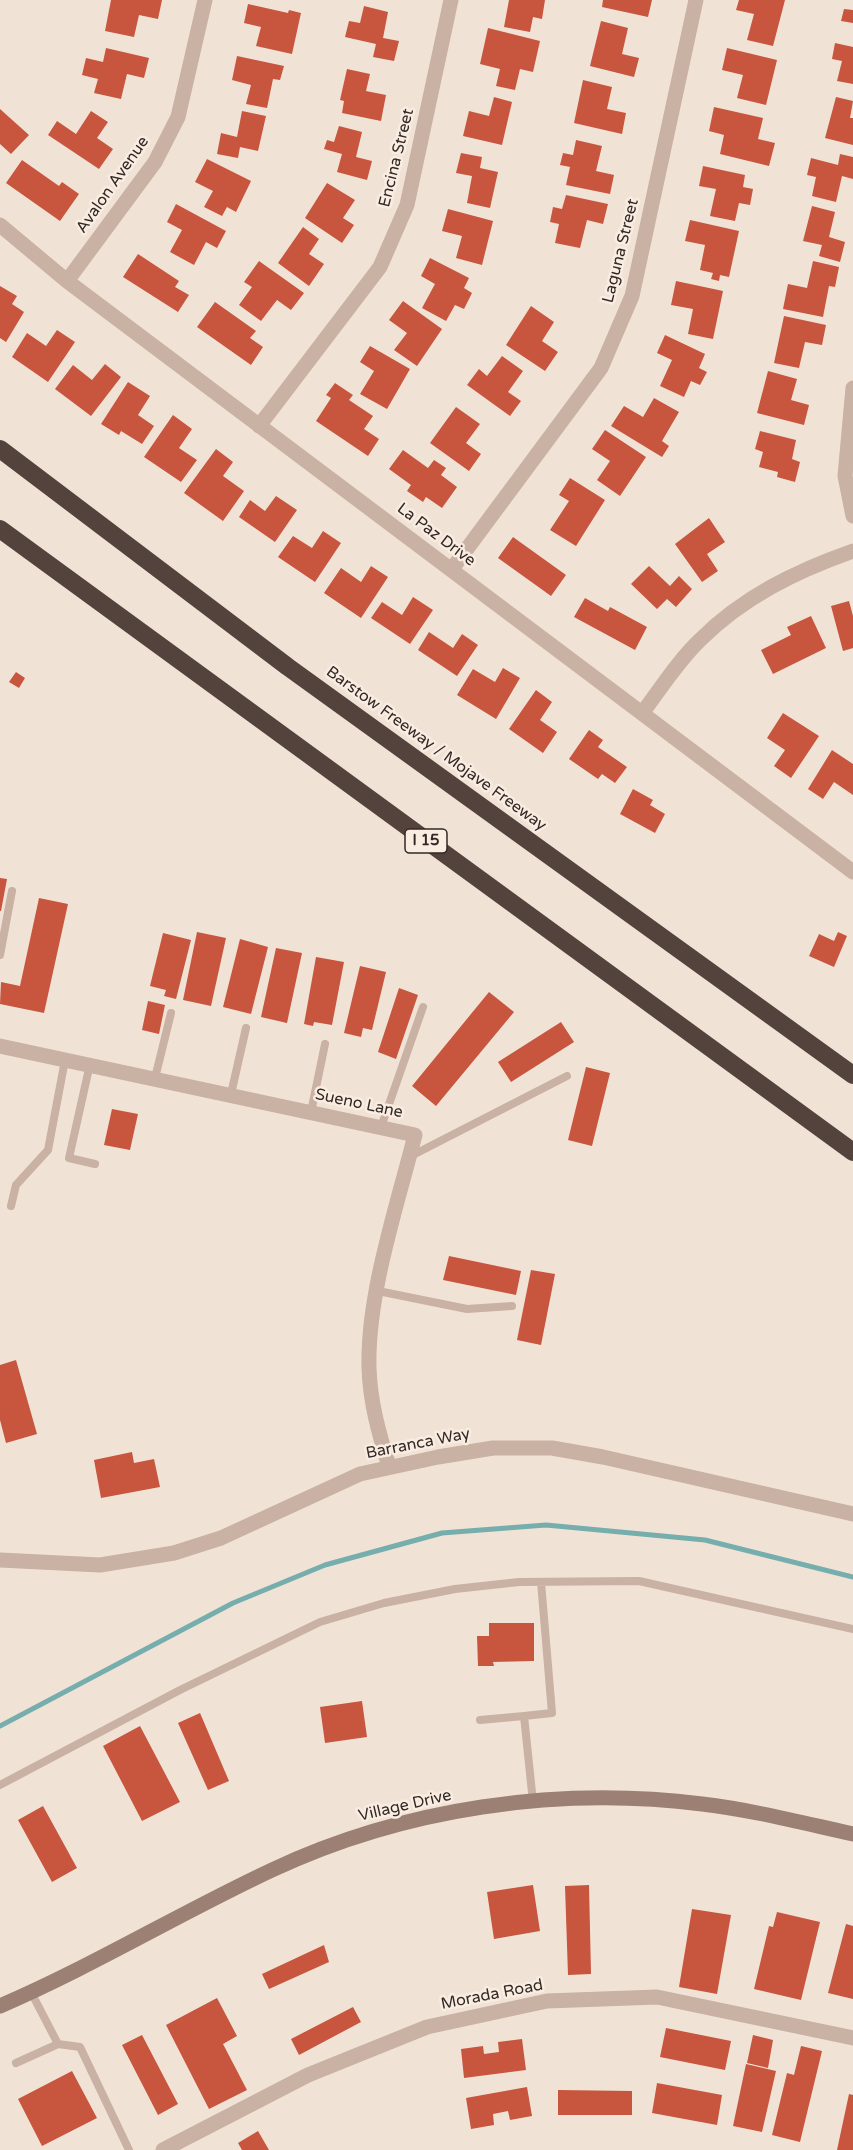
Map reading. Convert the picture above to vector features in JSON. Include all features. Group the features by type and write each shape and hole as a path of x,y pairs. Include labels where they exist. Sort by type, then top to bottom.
{"highway":[{"name":"Barstow Freeway / Mojave Freeway","path":"0,449 288,667 853,1075"},
{"name":"I 15","path":"0,529 853,1152"}],"main road":[{"name":"Village Drive","path":"0,2006 264,1874 356,1836 450,1812 533,1802 629,1798 702,1804 853,1834"}],"street":[{"name":"Avalon Avenue","path":"67,281 155,162 178,117 205,0"},
{"name":"Encina Street","path":"259,426 380,267 407,205 451,0"},
{"name":"Laguna Street","path":"452,569 601,368 615,337 632,296 696,0"},
{"name":"La Paz Drive","path":"0,225 67,281 853,872"},
{"path":"853,388 845,476 853,516"},
{"path":"643,712 698,641 745,601 800,570 853,551"},
{"name":"Sueno Lane","path":"0,1046 65,1058 415,1135 378,1291 369,1368 373,1412 388,1466"},
{"name":"Barranca Way","path":"0,1560 100,1565 174,1553 221,1538 360,1474 388,1466 493,1448 552,1448 603,1457 853,1514"},
{"name":"Morada Road","path":"163,2150 308,2075 427,2027 547,2001 657,1997 853,2038"}],"lane":[{"path":"0,955 12,891"},
{"path":"381,1127 423,1007"},
{"path":"155,1078 171,1013"},
{"path":"231,1094 246,1028"},
{"path":"311,1112 326,1044"},
{"path":"11,1206 16,1185 48,1150 65,1058"},
{"path":"90,1064 69,1158 95,1164"},
{"path":"409,1157 567,1076"},
{"path":"378,1291 467,1309 512,1306"},
{"path":"0,1785 180,1690 320,1622 384,1603 455,1589 541,1582 639,1581 853,1629"},
{"path":"480,1720 552,1713 541,1582"},
{"path":"524,1716 533,1802"},
{"path":"31,1992 58,2044"},
{"path":"16,2062 58,2044 80,2048 129,2150"}],"building":[{"path":"111,0 162,0 158,19 139,15 134,37 105,31"},
{"path":"509,0 545,0 542,19 533,17 530,32 504,27"},
{"path":"603,0 652,0 648,17 602,7"},
{"path":"739,0 785,0 773,46 747,40 754,14 736,10"},
{"path":"248,4 288,13 289,10 301,13 292,54 256,46 261,27 244,23"},
{"path":"364,6 388,12 383,38 399,41 394,61 373,57 376,44 345,37 349,21 360,23"},
{"path":"844,9 853,10 853,23 841,21"},
{"path":"601,21 628,28 622,54 639,58 634,77 590,66"},
{"path":"488,28 540,41 533,72 520,69 515,90 496,86 500,69 480,64"},
{"path":"835,43 853,47 853,84 837,81 842,61 832,59"},
{"path":"106,48 149,58 144,78 127,74 121,99 94,93 98,79 82,75 86,58 103,62"},
{"path":"727,48 777,60 766,105 737,98 743,75 722,70"},
{"path":"237,56 284,66 280,80 273,79 267,108 246,104 251,85 232,80"},
{"path":"347,69 370,74 366,91 386,95 381,121 342,113 344,101 340,100"},
{"path":"583,80 612,87 607,109 626,113 622,134 574,123"},
{"path":"494,97 512,102 502,145 463,136 469,111 489,116"},
{"path":"836,97 853,101 850,118 853,118 853,145 825,138"},
{"path":"714,107 763,118 758,139 775,143 769,166 720,154 724,135 709,131"},
{"path":"0,109 29,135 11,154 0,144"},
{"path":"91,111 108,122 97,138 113,149 99,169 48,135 57,121 76,134"},
{"path":"242,111 266,116 258,151 240,147 238,158 217,154 221,133 237,137"},
{"path":"339,126 362,132 356,157 372,161 367,180 337,172 342,154 324,149 327,140 334,142"},
{"path":"576,140 602,146 596,171 614,175 610,194 566,185 570,167 560,165 563,153 573,155"},
{"path":"461,153 482,157 480,168 498,172 490,208 467,203 472,176 456,173"},
{"path":"840,154 853,157 853,179 842,176 836,202 812,196 816,177 807,175 811,158 838,165"},
{"path":"207,159 251,181 236,212 227,207 222,216 204,207 213,191 195,182"},
{"path":"22,160 59,186 62,182 79,194 60,221 6,183"},
{"path":"703,166 745,175 743,187 753,189 750,205 739,203 735,221 710,216 716,189 699,186"},
{"path":"327,183 355,200 343,218 354,225 342,243 305,218"},
{"path":"566,195 608,204 603,224 587,220 580,248 555,243 559,224 550,222 553,207 562,209"},
{"path":"176,204 226,231 217,248 206,242 194,265 170,252 182,230 167,222"},
{"path":"812,206 835,212 829,237 845,242 840,262 819,256 822,245 803,241"},
{"path":"448,209 493,221 482,265 456,258 462,236 442,231"},
{"path":"690,220 739,231 729,277 720,275 719,281 711,279 713,273 700,270 705,245 685,241"},
{"path":"303,227 319,239 309,254 324,264 309,286 278,263"},
{"path":"138,254 179,281 175,287 189,295 178,312 123,277"},
{"path":"430,258 469,278 464,288 472,293 464,309 455,305 446,321 422,308 435,284 421,276"},
{"path":"259,261 304,293 291,310 277,300 261,321 239,305 252,287 244,282"},
{"path":"813,261 839,267 835,287 829,286 823,317 783,309 788,284 807,288"},
{"path":"676,281 723,291 713,339 688,334 693,309 671,305"},
{"path":"0,286 17,296 12,304 24,312 6,342 0,338"},
{"path":"403,301 442,329 417,366 394,350 407,333 389,320"},
{"path":"215,302 256,331 250,338 263,347 251,365 197,327"},
{"path":"531,306 554,322 542,341 558,352 545,371 506,345"},
{"path":"784,316 826,325 822,345 805,342 799,368 774,363"},
{"path":"57,330 75,342 48,382 12,357 27,333 46,346"},
{"path":"665,335 705,354 699,368 707,372 700,385 691,381 684,397 660,386 672,360 657,353"},
{"path":"370,346 410,369 387,409 360,394 374,371 360,362"},
{"path":"502,356 523,371 508,392 521,401 510,416 467,385 479,369 487,376"},
{"path":"105,364 121,377 91,416 55,389 73,365 92,380"},
{"path":"768,371 797,379 791,400 809,405 804,425 757,413"},
{"path":"128,382 150,396 138,415 154,426 142,444 121,431 119,435 101,424"},
{"path":"335,383 353,395 349,400 373,416 364,429 379,439 368,456 316,421 331,398 326,395"},
{"path":"654,398 679,412 662,441 669,446 662,457 611,426 624,406 643,417"},
{"path":"456,407 480,424 466,443 481,454 469,471 430,443"},
{"path":"173,415 192,429 179,448 197,460 181,482 144,457"},
{"path":"605,430 646,457 620,496 597,480 610,461 592,449"},
{"path":"760,431 796,440 792,459 800,462 795,482 777,477 778,472 759,467 763,452 755,449"},
{"path":"216,449 233,462 223,476 244,491 223,521 184,493"},
{"path":"403,450 428,468 434,460 446,468 441,475 457,487 442,508 426,497 423,502 407,491 411,485 389,469"},
{"path":"570,478 605,500 576,546 550,530 569,501 559,495"},
{"path":"276,496 297,510 275,542 239,517 250,500 265,511"},
{"path":"709,518 725,542 707,554 718,571 702,582 675,544"},
{"path":"323,531 341,543 315,582 278,557 293,536 312,548"},
{"path":"513,537 566,575 551,596 498,558"},
{"path":"371,566 388,577 361,618 324,593 341,568 361,582"},
{"path":"649,566 670,586 679,576 692,589 676,607 667,599 657,609 631,584"},
{"path":"413,597 433,610 410,644 371,618 382,602 402,615"},
{"path":"585,598 608,611 610,607 647,627 635,650 574,617"},
{"path":"849,601 853,616 853,648 843,651 831,606"},
{"path":"811,616 826,648 773,674 761,650 791,635 787,627"},
{"path":"429,632 453,648 462,634 478,645 457,676 418,650"},
{"path":"503,668 520,678 496,719 457,695 473,669 495,682"},
{"path":"16,672 25,678 19,688 9,682"},
{"path":"536,690 552,702 540,720 557,732 543,753 509,729"},
{"path":"783,713 819,736 791,778 774,766 785,750 767,738"},
{"path":"589,730 603,740 598,747 627,767 615,783 602,774 598,779 569,759"},
{"path":"832,750 853,764 853,795 834,782 823,799 808,789"},
{"path":"633,789 653,800 650,805 665,814 655,833 620,814"},
{"path":"0,878 7,879 1,911 0,911"},
{"path":"39,898 68,904 44,1013 0,1004 1,982 20,986"},
{"path":"197,932 226,938 211,1006 183,1000"},
{"path":"838,932 847,936 834,967 809,956 819,934 834,941"},
{"path":"163,933 191,940 176,999 164,996 166,990 150,986"},
{"path":"240,939 268,947 251,1014 223,1007"},
{"path":"276,948 302,953 287,1023 261,1017"},
{"path":"316,957 344,962 332,1025 314,1022 313,1026 304,1024"},
{"path":"360,966 386,972 372,1030 363,1028 361,1037 344,1033"},
{"path":"399,988 418,995 396,1059 378,1052"},
{"path":"489,992 514,1012 436,1106 412,1086"},
{"path":"148,1001 165,1005 159,1034 142,1030"},
{"path":"561,1022 574,1042 511,1082 498,1062"},
{"path":"586,1067 610,1073 592,1146 568,1140"},
{"path":"112,1109 138,1114 130,1150 104,1145"},
{"path":"449,1256 521,1271 516,1295 443,1280"},
{"path":"531,1270 555,1274 541,1345 517,1340"},
{"path":"16,1360 37,1434 6,1443 0,1420 0,1365"},
{"path":"132,1452 134,1463 154,1459 160,1487 101,1498 94,1460"},
{"path":"489,1623 534,1623 534,1661 493,1662 494,1666 478,1666 477,1636 489,1636"},
{"path":"362,1701 367,1737 325,1743 320,1707"},
{"path":"200,1713 229,1781 208,1790 178,1723"},
{"path":"140,1726 180,1802 142,1821 103,1746"},
{"path":"43,1806 77,1868 52,1882 18,1820"},
{"path":"533,1885 540,1931 494,1939 487,1892"},
{"path":"589,1885 591,1974 568,1975 565,1886"},
{"path":"692,1909 731,1915 717,1994 679,1987"},
{"path":"777,1912 820,1922 801,2000 754,1989 769,1926 773,1927"},
{"path":"846,1924 853,1926 853,1999 828,1993"},
{"path":"324,1945 329,1962 269,1989 262,1974"},
{"path":"217,1998 237,2036 223,2044 247,2090 209,2109 166,2025"},
{"path":"353,2007 361,2022 299,2055 291,2039"},
{"path":"666,2028 731,2041 725,2070 660,2057"},
{"path":"142,2035 178,2104 158,2115 122,2045"},
{"path":"753,2035 773,2040 768,2068 747,2063"},
{"path":"522,2039 526,2070 464,2078 461,2049 483,2046 484,2054 499,2052 498,2042"},
{"path":"801,2046 822,2051 800,2142 772,2135 787,2073 794,2075"},
{"path":"746,2064 776,2071 762,2132 733,2126"},
{"path":"72,2071 97,2118 42,2146 18,2099"},
{"path":"657,2083 722,2095 717,2125 652,2113"},
{"path":"527,2087 532,2116 510,2120 508,2111 493,2114 494,2125 471,2129 466,2098"},
{"path":"558,2090 632,2091 632,2115 558,2115"},
{"path":"849,2094 853,2095 853,2150 837,2150"},
{"path":"258,2131 269,2150 242,2150 238,2143"}],"waterway":[{"path":"0,1726 233,1603 325,1565 442,1533 546,1525 705,1540 853,1577"}]}
